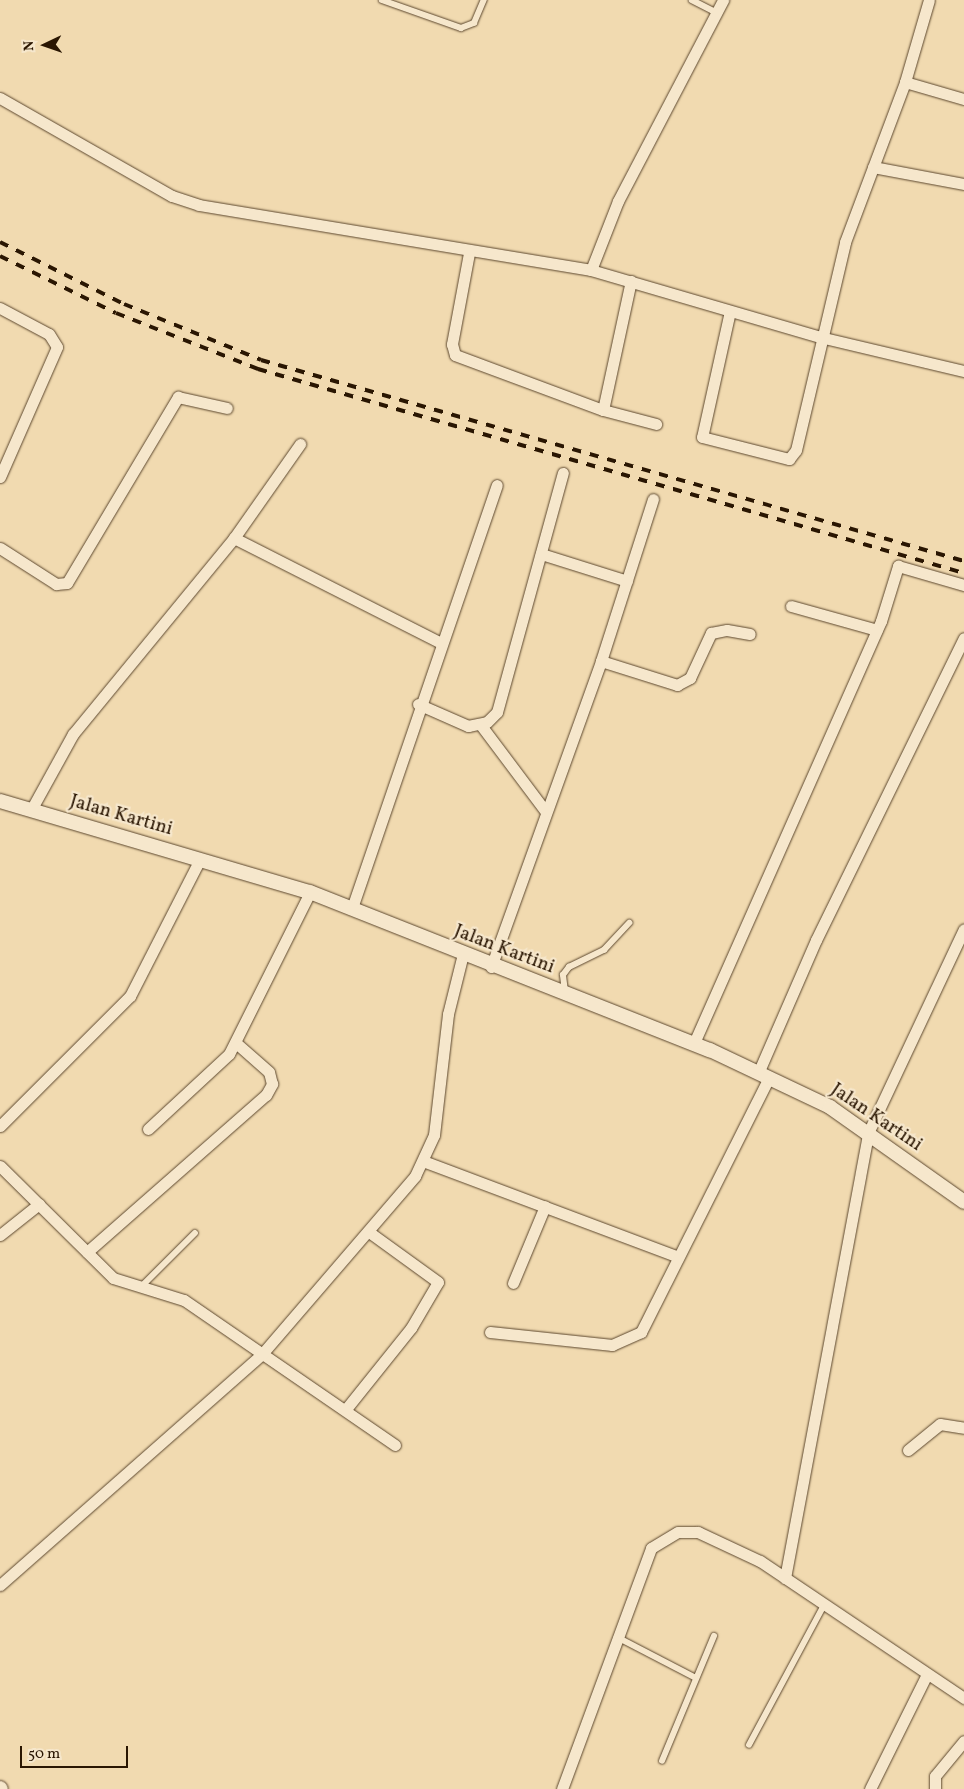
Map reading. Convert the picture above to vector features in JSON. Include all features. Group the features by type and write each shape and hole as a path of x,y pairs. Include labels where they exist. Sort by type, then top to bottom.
{"street":[{"path":"591,270 618,201 723,0"},
{"path":"730,311 701,428 702,437 708,441 784,460 792,456 820,337 847,236 906,82 929,0"},
{"path":"906,82 964,99"},
{"path":"0,98 186,202 469,252 591,270 820,337 964,371"},
{"path":"873,167 964,184"},
{"path":"469,252 453,352 603,410 656,424"},
{"path":"603,410 631,282"},
{"path":"0,308 49,334 57,346 0,477"},
{"path":"0,548 56,584 67,583 177,398 183,395 227,408"},
{"path":"31,810 77,728 234,538 300,444"},
{"path":"418,704 468,726 480,724 497,712 506,692 563,473"},
{"path":"352,908 418,704 497,485"},
{"path":"491,967 601,661 653,500"},
{"path":"234,538 440,643"},
{"path":"541,554 627,581"},
{"path":"694,1043 877,630 898,566 964,585"},
{"path":"791,606 877,630"},
{"path":"601,661 677,684 690,678 711,633 727,630 750,634"},
{"path":"490,1332 612,1344 628,1341 641,1332 764,1074 816,940 964,638"},
{"path":"480,724 546,812"},
{"name":"Jalan Kartini","path":"0,801 310,892 491,967 694,1043 764,1074 830,1107 964,1202"},
{"path":"0,1126 130,996 200,859"},
{"path":"148,1129 236,1043 310,892"},
{"path":"785,1578 868,1133 964,929"},
{"path":"0,1584 262,1354 369,1232 423,1161 434,1135 448,1014 463,954"},
{"path":"87,1252 266,1095 272,1084 269,1072 236,1043"},
{"path":"423,1161 678,1257"},
{"path":"0,1166 113,1278 184,1300 346,1409 395,1445"},
{"path":"0,1235 39,1204"},
{"path":"513,1282 545,1206"},
{"path":"346,1409 410,1328 438,1282 369,1232"},
{"path":"908,1450 940,1424 964,1428"},
{"path":"562,1789 651,1548 678,1532 698,1532 738,1549 785,1578 926,1676 964,1698"},
{"path":"870,1789 926,1676"},
{"path":"935,1789 935,1776 964,1741"}],"lane":[{"path":"382,0 461,28 474,23 484,0"},
{"path":"692,0 716,12"},
{"path":"565,994 563,976 569,967 604,950 628,923"},
{"path":"141,1288 195,1233"},
{"path":"749,1744 824,1606"},
{"path":"662,1762 714,1636"},
{"path":"617,1637 696,1678"}],"railway":[{"path":"0,242 124,304 261,360 964,561"},
{"path":"0,256 116,313 258,369 964,573"}]}
